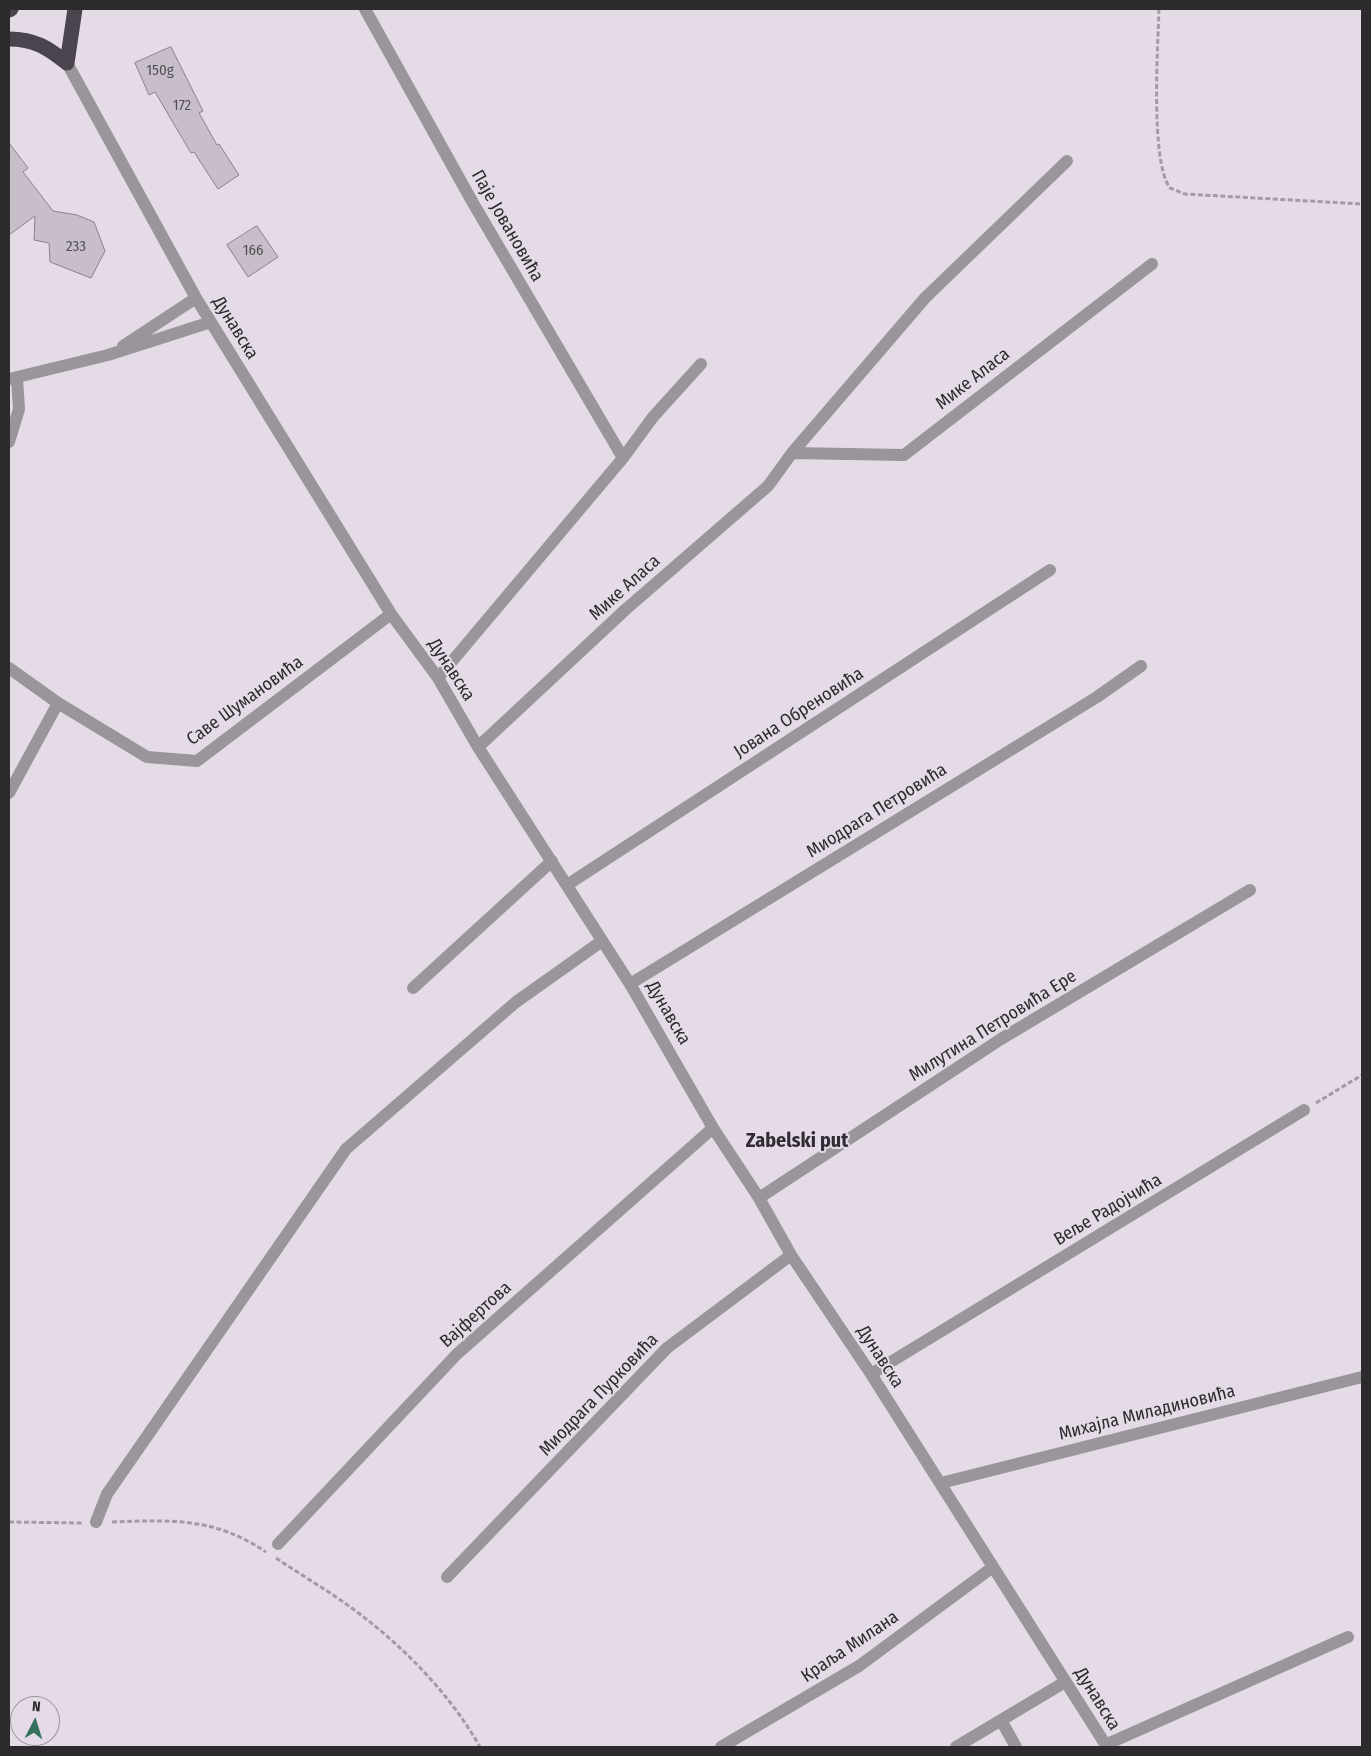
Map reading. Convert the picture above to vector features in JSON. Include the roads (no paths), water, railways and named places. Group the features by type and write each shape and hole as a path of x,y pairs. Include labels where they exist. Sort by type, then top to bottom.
{"highway":[{"path":"9,39 28,41 44,46 67,63 75,9"}],"street":[{"name":"Паје Јовановића","path":"365,9 474,203 623,458"},
{"name":"Дунавска","path":"67,63 196,298 391,614 438,678 478,747 630,984 713,1128 759,1198 791,1254 941,1483 1106,1746"},
{"name":"Мике Аласа","path":"478,747 626,610 768,486 792,453 925,298 1067,161"},
{"name":"Мике Аласа","path":"792,453 904,454 1152,264"},
{"path":"108,355 196,298"},
{"path":"9,442 19,409 13,378 108,355 211,322"},
{"path":"438,678 623,458 653,417 701,364"},
{"name":"Јована Обреновића","path":"567,885 1050,570"},
{"name":"Саве Шумановића","path":"9,668 58,703 147,757 196,761 391,614"},
{"name":"Миодрага Петровића","path":"630,984 1097,697 1141,666"},
{"path":"9,793 58,703"},
{"path":"414,988 552,861"},
{"name":"Милутина Петровића Ере","path":"759,1198 1001,1039 1250,890"},
{"path":"96,1522 107,1494 346,1149 516,1002 602,941"},
{"name":"Веље Радојчића","path":"871,1374 1304,1110"},
{"name":"Вајфертова","path":"278,1544 457,1354 713,1128"},
{"name":"Миодрага Пурковића","path":"447,1577 667,1348 791,1254"},
{"name":"Михајла Миладиновића","path":"941,1483 1362,1377"},
{"name":"Краља Милана","path":"721,1747 859,1666 993,1567"},
{"path":"1106,1746 1348,1637"},
{"path":"956,1747 1065,1682"},
{"path":"1001,1720 1016,1747"}],"district":[{"name":"Zabelski put","path":"797,1141"}]}
